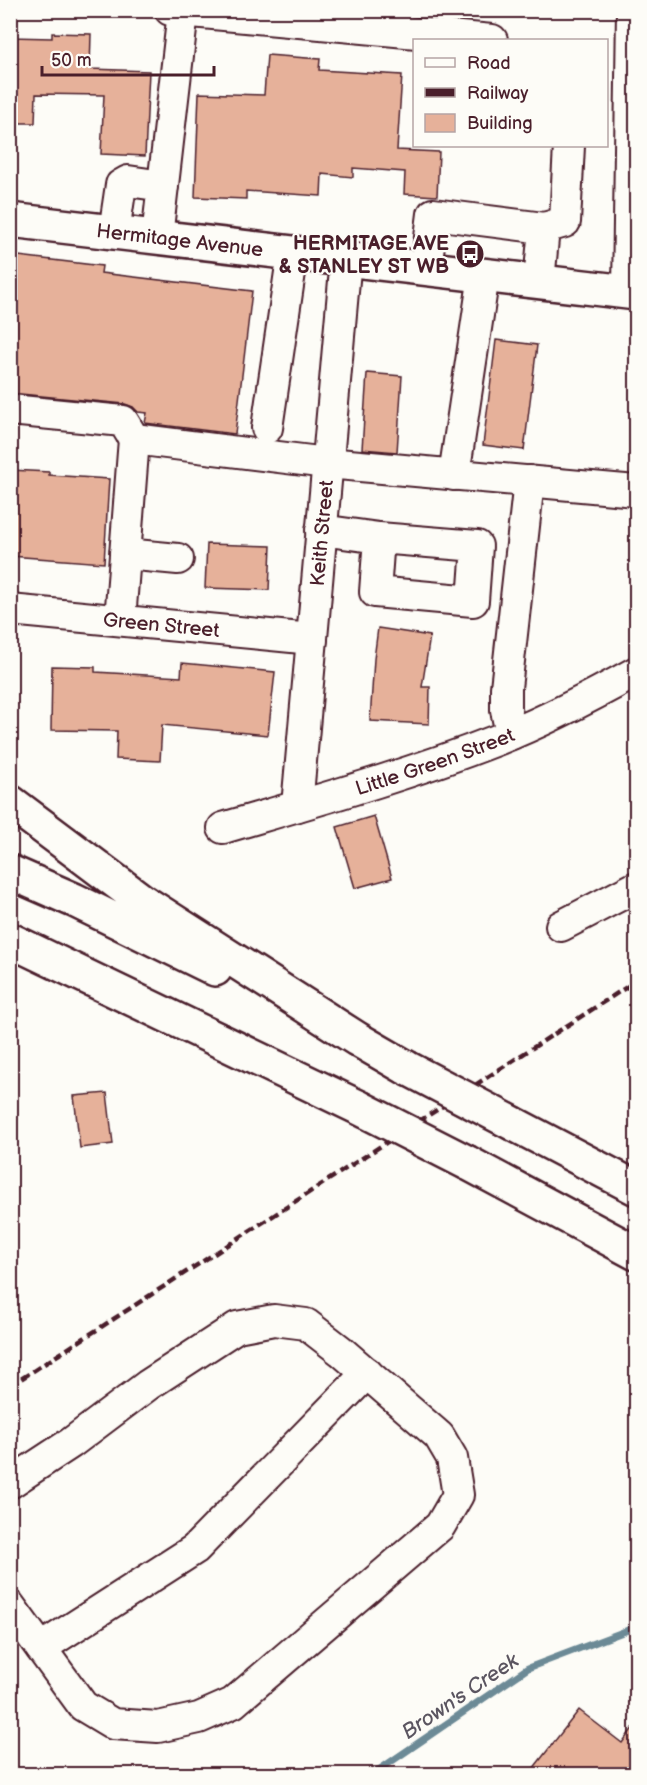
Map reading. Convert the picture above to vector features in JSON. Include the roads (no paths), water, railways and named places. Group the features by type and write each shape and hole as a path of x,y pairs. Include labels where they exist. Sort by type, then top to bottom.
{"main road":[{"name":"Hermitage Avenue","path":"10,220 632,293"},
{"path":"10,802 142,901 357,1039 407,1068 636,1188"},
{"path":"10,872 74,900 357,1039"},
{"path":"10,940 360,1108 636,1253"}],"street":[{"path":"632,10 620,52 633,222 632,293"},
{"path":"157,237 176,11 481,39"},
{"path":"426,268 433,214 544,228 565,222 569,147"},
{"path":"114,232 121,185 128,181 163,186"},
{"path":"539,282 544,228"},
{"path":"267,428 293,252"},
{"name":"Keith Street","path":"297,806 346,258"},
{"path":"454,475 484,275"},
{"path":"10,410 123,421 134,439 120,620"},
{"path":"134,439 327,464 636,491"},
{"path":"511,734 506,710 506,688 530,481"},
{"path":"321,530 380,538"},
{"path":"125,554 178,559"},
{"name":"Green Street","path":"10,610 312,639"},
{"name":"Little Green Street","path":"224,828 402,774 511,734 570,708 636,672"},
{"path":"561,926 636,887"},
{"path":"10,1483 71,1443 148,1385 237,1327 274,1320 306,1324 367,1373 439,1436 452,1458 458,1495 440,1526 233,1702 199,1718 158,1727 113,1724 83,1706 10,1606"},
{"path":"41,1648 195,1549 367,1373"}],"waterway":[{"name":"Brown's Creek","path":"373,1774 528,1668 636,1627"}],"railway":[{"path":"10,1386 636,981"}],"place":[{"name":"HERMITAGE AVE & STANLEY ST WB","path":"470,254"}]}
